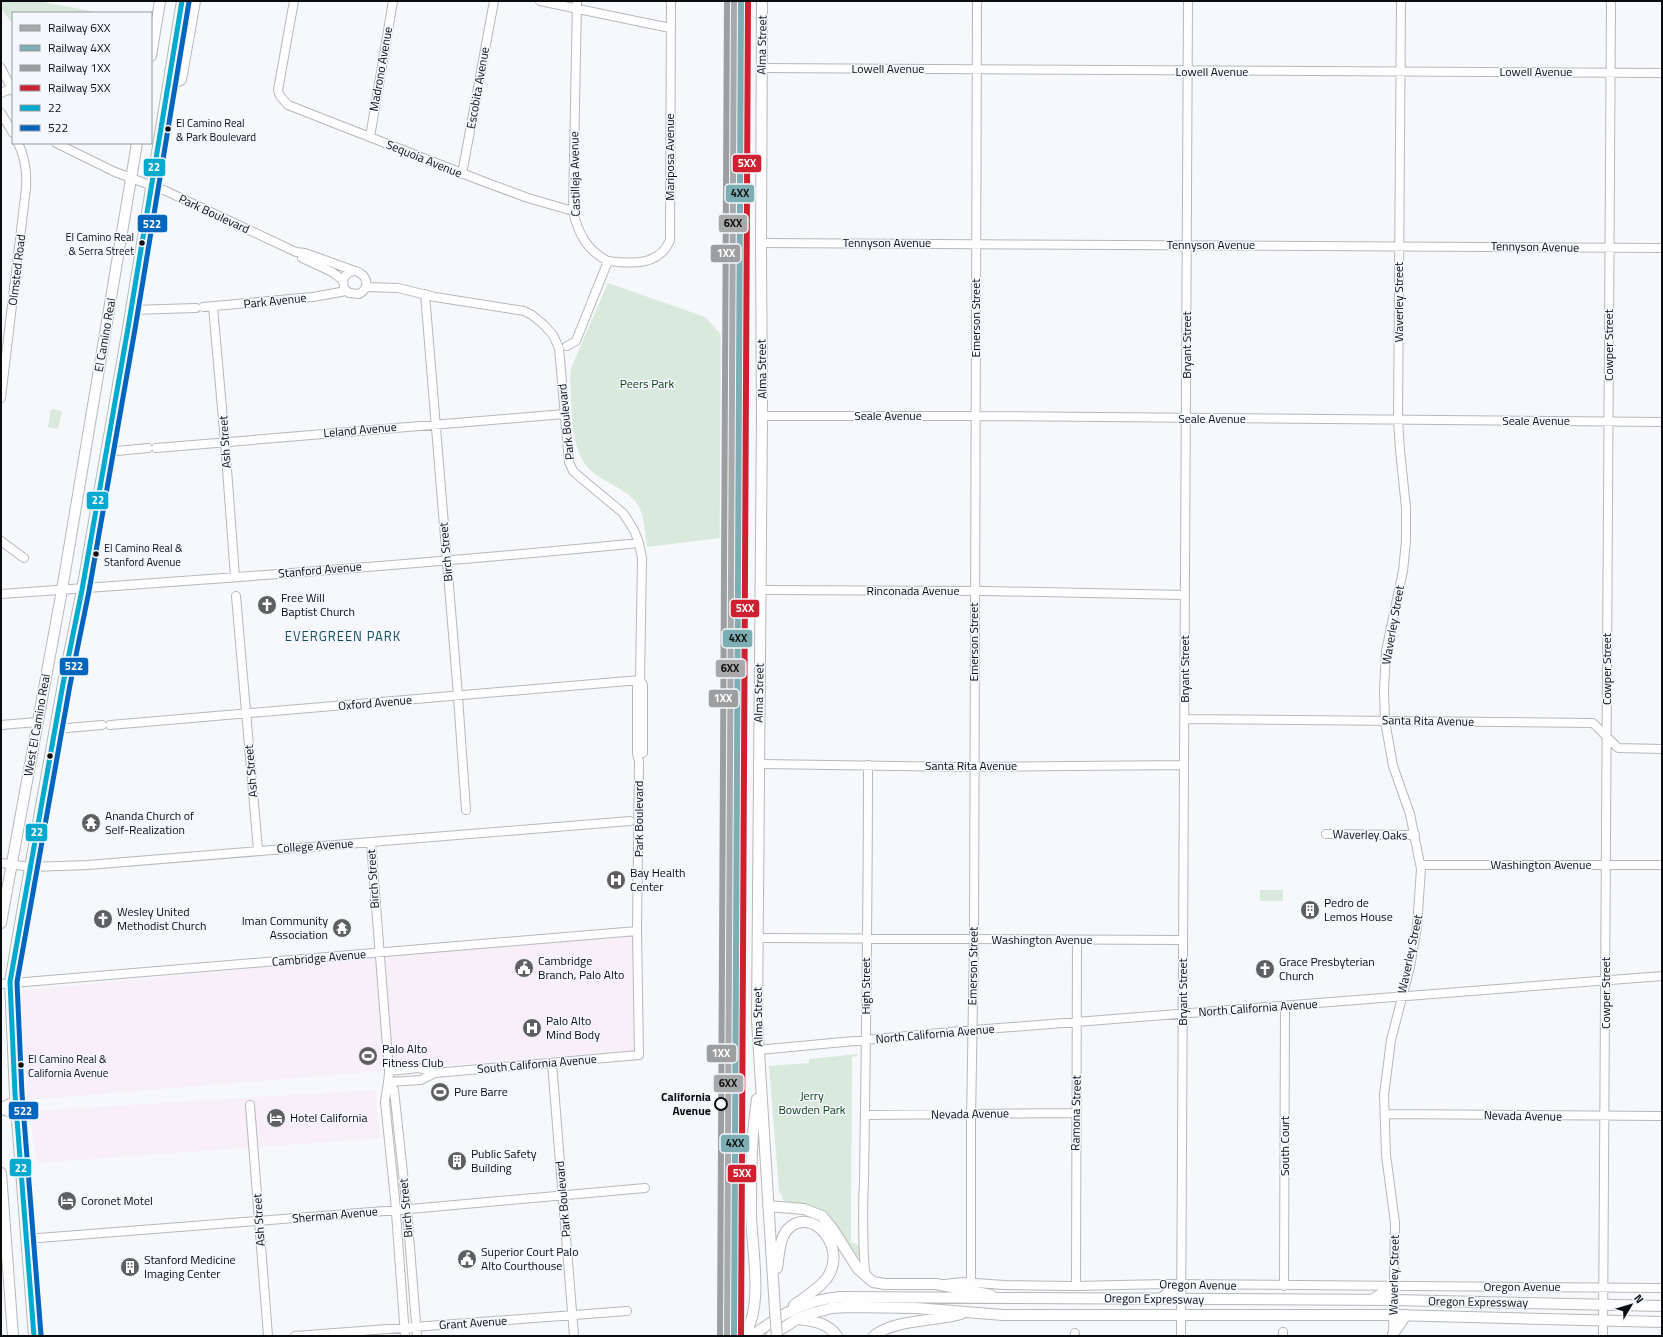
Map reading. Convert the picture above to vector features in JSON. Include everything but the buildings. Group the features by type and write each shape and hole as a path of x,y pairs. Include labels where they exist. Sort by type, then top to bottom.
{"main road":[{"path":"152,50 160,1"},
{"path":"167,88 182,1"},
{"name":"Alma Street","path":"762,1 762,416 758,764 758,1050 768,1206 777,1314 777,1336"},
{"name":"West El Camino Real","path":"16,1114 6,983 31,867 63,684 82,590 131,310 167,88"},
{"name":"El Camino Real","path":"73,527 137,144"},
{"name":"West El Camino Real","path":"1,923 24,804 37,722 73,527"},
{"path":"744,1336 751,1324 755,1300 751,1215 752,1140 760,1077"},
{"path":"16,1114 34,1336"},
{"path":"1,1173 14,1335"},
{"path":"768,1206 804,1209 816,1212 822,1216 832,1228 858,1269 868,1279"},
{"path":"774,1286 781,1240 787,1230 792,1226 804,1222 816,1225 822,1230 830,1241 832,1249 832,1265 827,1278 817,1288 777,1314"},
{"name":"Oregon Avenue","path":"868,1279 873,1282 885,1284 936,1284"},
{"path":"936,1284 977,1291 1008,1299"},
{"path":"1160,1299 1181,1284"},
{"path":"1371,1300 1394,1286"},
{"name":"Oregon Expressway","path":"752,1336 777,1314 812,1302 840,1297 1393,1300 1662,1306"},
{"name":"Oregon Expressway","path":"771,1336 797,1319 818,1311 848,1307 916,1308 1003,1315 1406,1315 1662,1322"},
{"path":"874,1336 880,1331 892,1326 947,1318 967,1313"},
{"path":"1393,1335 1406,1315"},
{"path":"797,1319 817,1322 824,1325 837,1336"}],"street":[{"path":"167,88 182,80 196,1"},
{"name":"Sequoia Avenue","path":"294,1 278,90 284,102 295,109 462,174 528,198 573,211"},
{"name":"Madrono Avenue","path":"370,137 393,1"},
{"name":"Escobita Avenue","path":"462,174 494,1"},
{"path":"540,1 577,5 670,28"},
{"name":"Mariposa Avenue","path":"608,261 647,261 655,259 667,248 670,240 670,1"},
{"name":"Emerson Street","path":"970,1282 974,940 977,1"},
{"name":"Bryant Street","path":"1181,1336 1188,1"},
{"name":"Waverley Street","path":"1393,1335 1392,1315 1395,1223 1386,1155 1384,1094 1391,1040 1410,967 1418,927 1421,865 1408,808 1393,766 1385,721 1384,691 1386,651 1403,571 1406,541 1406,508 1398,420 1401,1"},
{"name":"Cowper Street","path":"1603,1336 1611,1"},
{"name":"Castilleja Avenue","path":"577,5 573,211 580,234 589,247 598,257 608,261"},
{"path":"1,68 12,89 1,94"},
{"name":"Lowell Avenue","path":"762,68 1187,72 1662,73"},
{"path":"1,113 12,131"},
{"name":"Olmsted Road","path":"1,398 26,188 25,168 18,144"},
{"name":"Park Boulevard","path":"58,144 296,252 303,258 332,272 343,280"},
{"name":"Tennyson Avenue","path":"761,243 1187,244 1662,248"},
{"name":"Park Boulevard","path":"296,252 305,253 365,276 367,283 362,293 356,295 346,291"},
{"path":"567,346 576,341 608,261"},
{"path":"346,291 343,280 348,274 355,271"},
{"name":"Park Boulevard","path":"366,287 398,288 492,307 519,310 540,320 553,335 559,348 568,458 573,471 622,513 634,530 642,558 640,680 637,686 637,753 641,757 637,931 639,1055"},
{"name":"Park Avenue","path":"131,310 213,307 313,297 346,291"},
{"name":"Birch Street","path":"424,294 436,424 466,810"},
{"name":"Ash Street","path":"213,307 235,577"},
{"name":"Leland Avenue","path":"106,452 564,414"},
{"name":"Seale Avenue","path":"762,416 976,416 1662,422"},
{"path":"1,541 24,558"},
{"name":"Stanford Avenue","path":"1,594 82,590 638,543"},
{"name":"Rinconada Avenue","path":"761,590 974,591 1185,595"},
{"name":"Ash Street","path":"236,596 258,850"},
{"name":"Oxford Avenue","path":"56,729 640,680"},
{"name":"Santa Rita Avenue","path":"1185,719 1593,723 1618,748 1662,749"},
{"path":"1,725 37,722"},
{"name":"Santa Rita Avenue","path":"758,764 974,767 1184,765"},
{"name":"High Street","path":"868,765 863,1202 864,1271 868,1279"},
{"name":"College Avenue","path":"1,863 31,867 88,865 630,821"},
{"name":"Waverley Oaks","path":"1326,834 1415,835"},
{"name":"Birch Street","path":"370,842 389,1071 389,1082 385,1102 396,1210 405,1332"},
{"name":"Washington Avenue","path":"1421,865 1662,865"},
{"name":"Cambridge Avenue","path":"6,983 637,931"},
{"name":"Washington Avenue","path":"757,938 1183,940"},
{"name":"Ramona Street","path":"1076,1286 1077,940"},
{"name":"North California Avenue","path":"758,1050 972,1030 1077,1023 1183,1013 1285,1007 1402,996 1662,976"},
{"name":"South Court","path":"1284,1286 1285,1007"},
{"name":"South California Avenue","path":"389,1082 421,1080 435,1073 639,1055"},
{"name":"Park Boulevard","path":"552,1063 574,1336"},
{"name":"South California Avenue","path":"389,1071 419,1068 435,1073"},
{"name":"Birch Street","path":"389,1082 394,1090 407,1210 416,1336"},
{"path":"1,1107 15,1101"},
{"name":"Ash Street","path":"250,1105 268,1336"},
{"path":"1,1110 16,1114"},
{"name":"Nevada Avenue","path":"865,1116 1076,1113"},
{"name":"Nevada Avenue","path":"1385,1114 1662,1116"},
{"name":"Sherman Avenue","path":"26,1239 407,1210 645,1188"},
{"name":"Oregon Avenue","path":"936,1284 970,1282 1004,1285 1076,1286 1181,1284 1662,1288"},
{"name":"Grant Avenue","path":"295,1336 405,1332 416,1327 626,1311"}],"shaded area":[{"path":"636,932 636,1050 28,1100 16,991"},
{"path":"375,1090 380,1138 38,1163 33,1139 30,1111"}],"green space":[{"path":"1,1 38,1 96,12 12,12 12,23 1,9"},
{"name":"Peers Park","path":"608,283 705,317 724,338 720,538 647,547 643,520 638,505 626,493 602,479 588,468 579,452 572,420 571,368"},
{"path":"51,409 62,411 58,429 48,427"},
{"path":"1260,890 1283,890 1283,901 1260,901"},
{"name":"Jerry Bowden Park","path":"858,1054 857,1056 852,1057 851,1242 860,1246 858,1261 832,1223 820,1211 815,1207 789,1202 782,1199 783,1197 779,1191 769,1066 809,1063 809,1059"}],"rail line":[{"name":"1XX","path":"720,1336 727,1"},
{"name":"6XX","path":"727,1336 734,1"},
{"name":"4XX","path":"734,1336 741,1"},
{"name":"5XX","path":"741,1336 748,1"}],"transit line":[{"name":"22","path":"34,1336 15,1094 10,982 63,684 82,590 128,328 182,1"},
{"name":"522","path":"41,1335 22,1094 17,982 70,685 89,591 135,329 189,2"}],"place":[{"name":"El Camino Real & Park Boulevard","path":"168,129"},
{"name":"El Camino Real & Serra Street","path":"142,243"},
{"name":"El Camino Real & Stanford Avenue","path":"96,554"},
{"name":"Free Will Baptist Church","path":"267,605"},
{"name":"Ananda Church of Self-Realization","path":"91,823"},
{"name":"Bay Health Center","path":"616,880"},
{"name":"Pedro de Lemos House","path":"1310,910"},
{"name":"Wesley United Methodist Church","path":"103,919"},
{"name":"Iman Community Association","path":"342,928"},
{"name":"Cambridge Branch, Palo Alto","path":"524,968"},
{"name":"Grace Presbyterian Church","path":"1265,969"},
{"name":"Palo Alto Mind Body","path":"532,1028"},
{"name":"Palo Alto Fitness Club","path":"368,1056"},
{"name":"El Camino Real & California Avenue","path":"21,1065"},
{"name":"Pure Barre","path":"440,1092"},
{"name":"California Avenue","path":"721,1104"},
{"name":"Hotel California","path":"276,1118"},
{"name":"Public Safety Building","path":"457,1161"},
{"name":"Coronet Motel","path":"67,1201"},
{"name":"Superior Court Palo Alto Courthouse","path":"467,1259"},
{"name":"Stanford Medicine Imaging Center","path":"130,1267"}],"district":[{"name":"EVERGREEN PARK","path":"343,636"}]}
